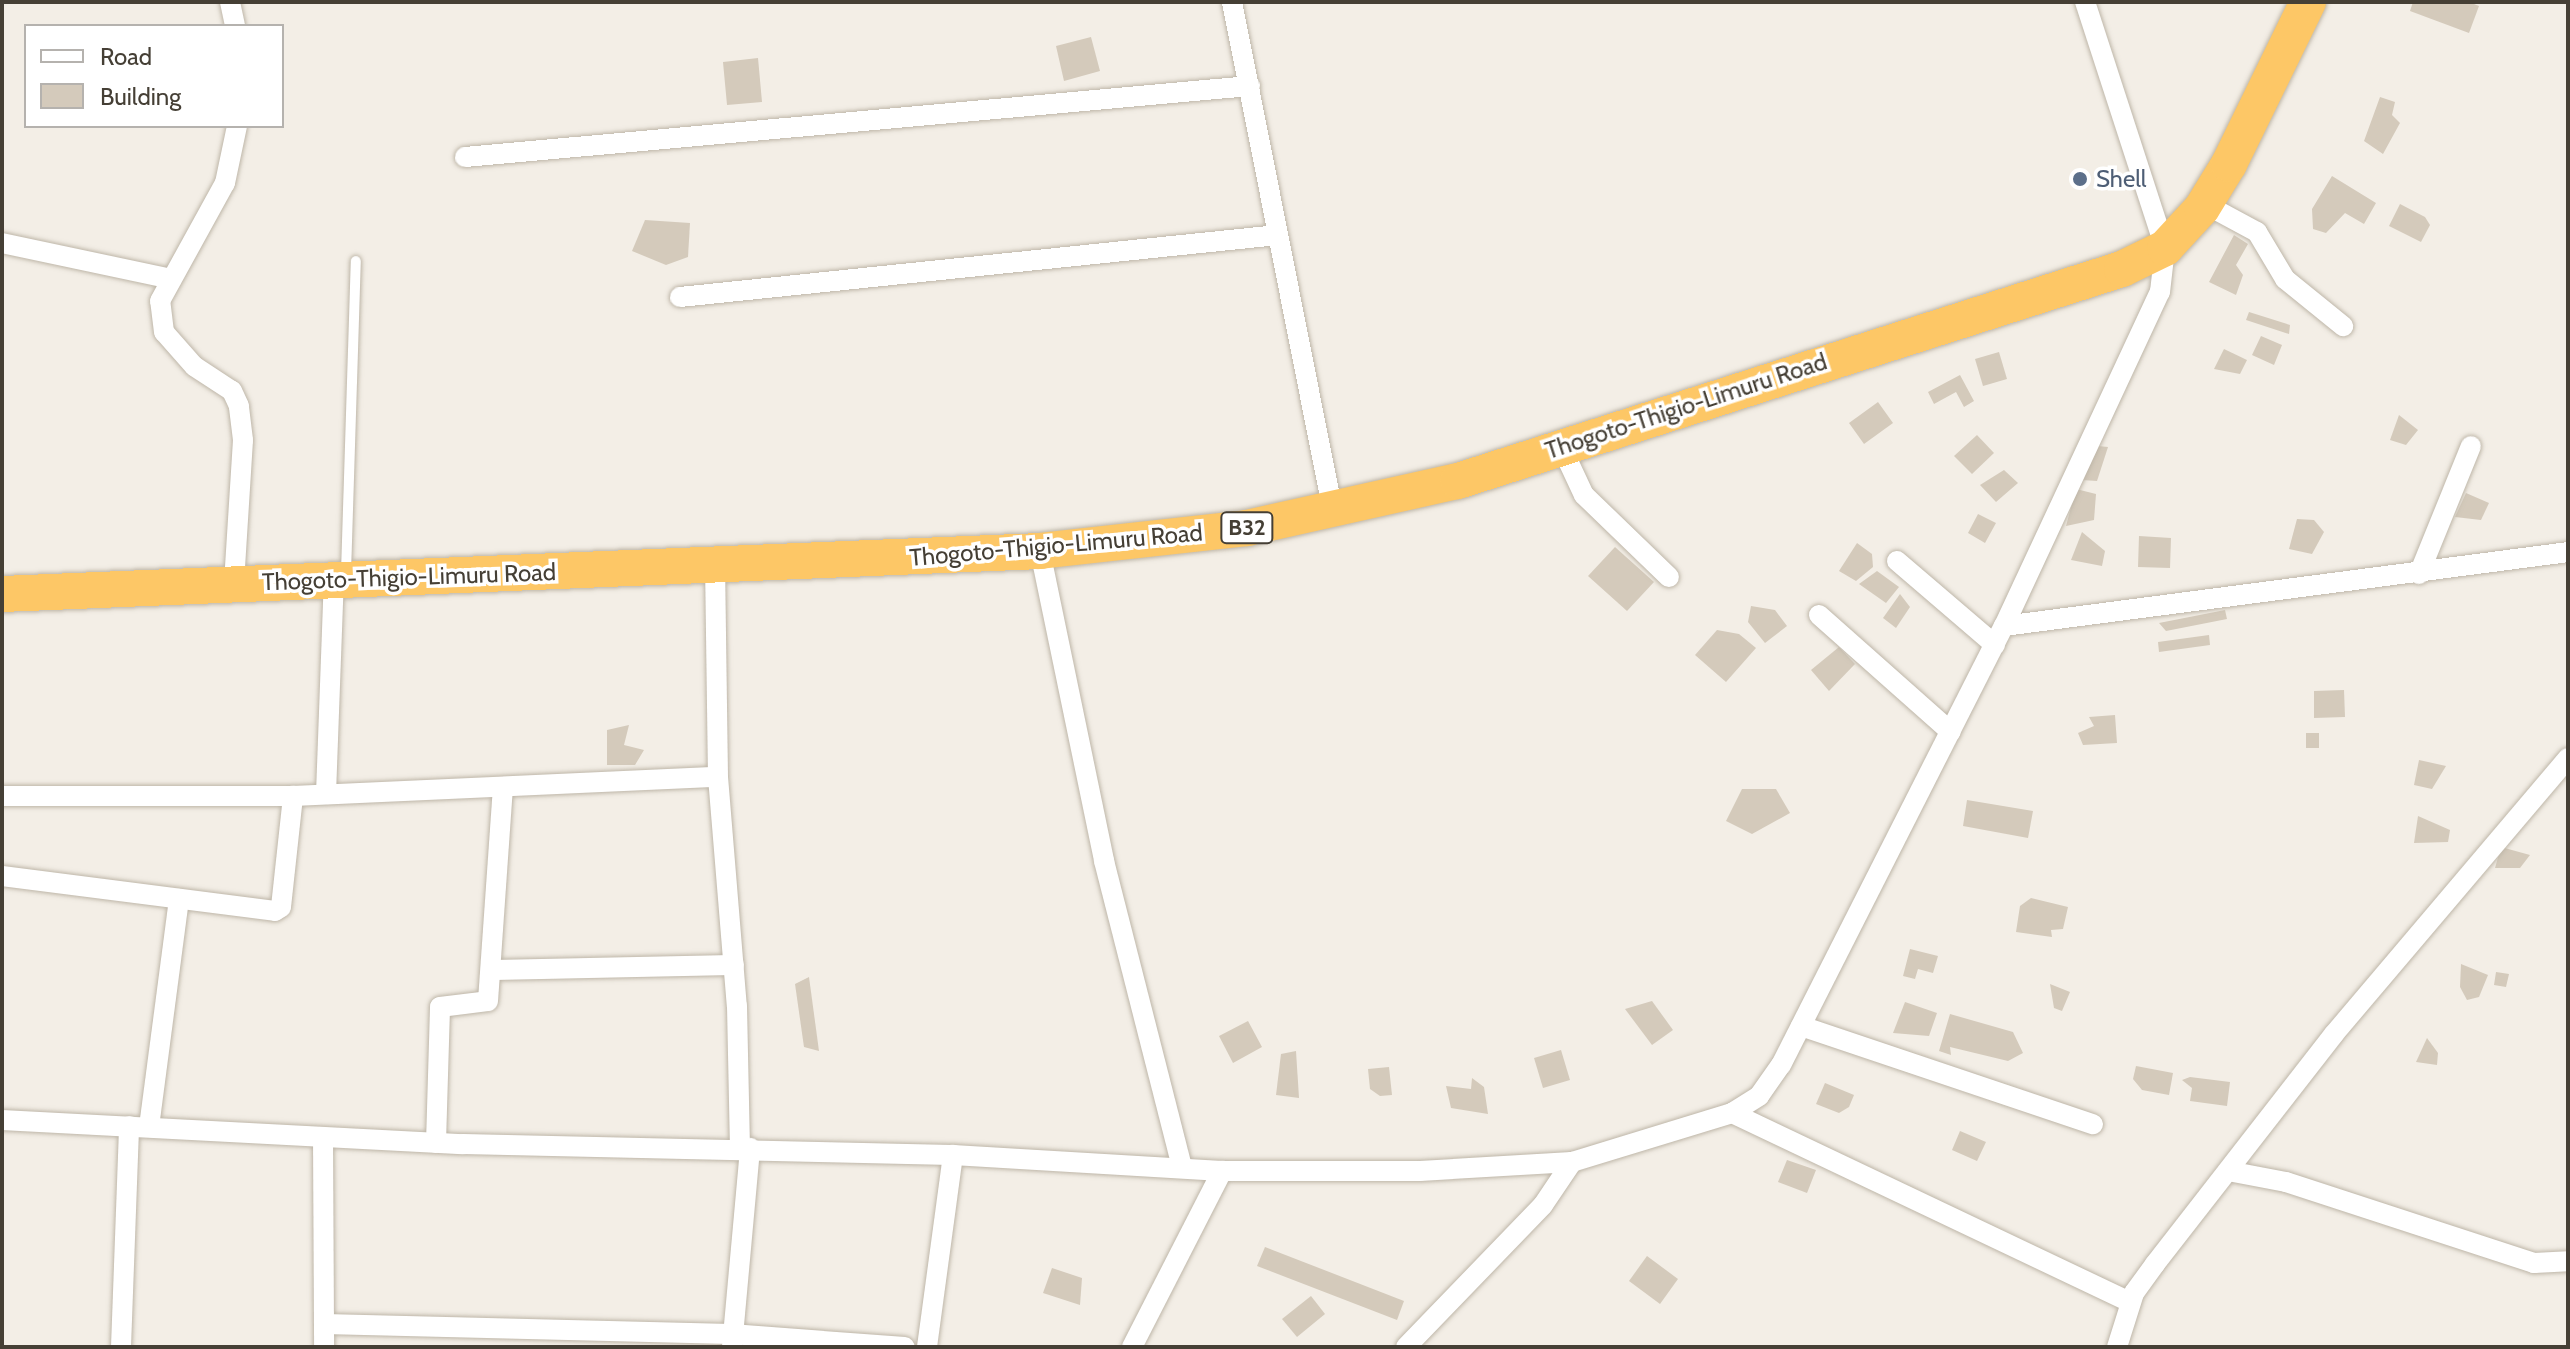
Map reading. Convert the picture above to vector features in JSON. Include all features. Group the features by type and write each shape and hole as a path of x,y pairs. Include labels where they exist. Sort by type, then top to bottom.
{"highway":[{"name":"Thogoto-Thigio-Limuru Road","path":"2,594 1040,551 1333,512 1458,481 2122,269 2165,248 2205,204 2308,2"}],"street":[{"path":"230,2 235,24"},
{"path":"1232,2 1333,512"},
{"path":"2,1120 436,1143 953,1155 1182,1166 1222,1171 1420,1171 1572,1162 1732,1113 1759,1096 1801,1026 1999,636 2160,292 2165,248 2085,2"},
{"path":"465,157 1250,86"},
{"path":"234,583 243,440 239,406 232,391 194,366 164,332 160,301 225,183 237,128"},
{"path":"2205,204 2257,232 2285,279 2343,326"},
{"path":"680,297 1278,235"},
{"path":"2,243 171,279"},
{"path":"1561,446 1584,495 1669,577"},
{"path":"2419,574 2471,446"},
{"path":"1040,551 1104,861 1182,1166"},
{"path":"1897,561 1999,636 2568,552"},
{"path":"715,566 718,777 745,1148 732,1340"},
{"path":"326,794 340,579"},
{"path":"1819,615 1951,732"},
{"path":"2117,1347 2130,1302 2228,1171 2334,1034 2568,758"},
{"path":"2,796 293,796 718,777"},
{"path":"436,1143 440,1007 486,1004 492,970 503,789"},
{"path":"2,876 179,899 281,907 293,796"},
{"path":"121,1347 139,1127 179,899"},
{"path":"492,970 734,965"},
{"path":"1801,1026 2093,1124"},
{"path":"1732,1113 2130,1302"},
{"path":"323,1137 324,1347"},
{"path":"927,1347 953,1155"},
{"path":"1406,1347 1543,1205 1572,1162"},
{"path":"1132,1347 1222,1171"},
{"path":"2228,1171 2286,1182 2534,1263 2568,1261"},
{"path":"324,1324 905,1347"}],"lane":[{"path":"340,579 356,261"}],"building":[{"path":"2413,2 2469,2 2479,6 2469,33 2410,11"},
{"path":"1091,37 1100,71 1064,81 1056,46"},
{"path":"758,58 762,102 727,105 723,62"},
{"path":"2380,97 2395,102 2392,115 2400,123 2383,154 2364,141"},
{"path":"2332,176 2376,203 2364,224 2345,213 2326,233 2313,229 2312,209"},
{"path":"2400,204 2425,217 2430,225 2421,242 2389,226"},
{"path":"645,220 690,223 688,257 666,265 632,251"},
{"path":"2234,235 2248,244 2236,265 2243,275 2236,295 2209,282"},
{"path":"2249,312 2290,325 2289,334 2246,320"},
{"path":"2261,336 2282,345 2274,365 2252,355"},
{"path":"2224,349 2247,360 2240,374 2214,369"},
{"path":"1999,352 2007,379 1983,386 1975,359"},
{"path":"1960,375 1974,401 1964,407 1956,392 1934,404 1928,392"},
{"path":"1878,402 1893,423 1864,444 1849,423"},
{"path":"2399,415 2418,430 2406,445 2390,440"},
{"path":"1977,435 1994,453 1972,474 1954,456"},
{"path":"2098,446 2108,447 2097,481 2082,480"},
{"path":"2004,470 2018,483 1996,502 1980,485"},
{"path":"2076,489 2096,494 2094,520 2066,526"},
{"path":"2466,493 2489,503 2481,520 2455,517"},
{"path":"1978,514 1996,523 1985,543 1968,533"},
{"path":"2297,519 2314,520 2324,532 2312,554 2289,549"},
{"path":"2082,532 2105,551 2102,566 2071,560"},
{"path":"2139,536 2171,538 2170,568 2138,567"},
{"path":"1857,543 1872,554 1873,567 1856,581 1839,571"},
{"path":"1615,547 1654,582 1627,611 1588,576"},
{"path":"1877,571 1899,587 1886,603 1859,584"},
{"path":"1900,594 1910,607 1896,628 1883,618"},
{"path":"1751,606 1775,610 1787,626 1765,643 1748,622"},
{"path":"2225,610 2227,619 2166,631 2159,623"},
{"path":"1717,630 1739,634 1756,648 1726,682 1695,655"},
{"path":"2209,635 2210,645 2159,652 2158,642"},
{"path":"1839,647 1855,664 1829,691 1811,670"},
{"path":"2344,690 2345,717 2314,718 2314,691"},
{"path":"2115,715 2117,743 2083,745 2078,733 2094,726 2089,717"},
{"path":"629,725 624,745 644,750 635,765 607,765 607,730"},
{"path":"2306,733 2319,733 2319,748 2306,748"},
{"path":"2419,760 2446,766 2432,789 2414,785"},
{"path":"1742,789 1776,789 1790,813 1752,834 1726,821"},
{"path":"1967,800 2033,811 2028,838 1963,826"},
{"path":"2418,816 2450,830 2448,842 2414,843"},
{"path":"2501,847 2530,855 2520,868 2495,868"},
{"path":"2031,898 2068,907 2063,929 2051,930 2052,937 2016,932 2020,906"},
{"path":"1910,949 1938,956 1933,973 1918,969 1915,979 1903,976"},
{"path":"2461,964 2488,975 2479,997 2467,1000 2460,987"},
{"path":"2496,972 2509,974 2506,987 2494,985"},
{"path":"809,977 819,1051 804,1047 795,984"},
{"path":"2050,984 2070,992 2062,1011 2054,1008"},
{"path":"1652,1001 1673,1030 1652,1045 1625,1009"},
{"path":"1905,1002 1937,1013 1929,1036 1893,1033"},
{"path":"1950,1014 2013,1032 2023,1053 2008,1061 1950,1047 1951,1055 1939,1051"},
{"path":"1248,1021 1262,1047 1233,1063 1219,1036"},
{"path":"2427,1038 2438,1053 2437,1065 2416,1062"},
{"path":"1561,1050 1570,1080 1543,1088 1534,1058"},
{"path":"1296,1051 1299,1098 1276,1095 1281,1054"},
{"path":"2136,1066 2173,1073 2169,1095 2142,1090 2133,1079"},
{"path":"1389,1067 1392,1095 1380,1096 1370,1089 1368,1069"},
{"path":"2190,1077 2230,1082 2227,1106 2190,1101 2192,1088 2182,1080"},
{"path":"1472,1078 1484,1087 1488,1114 1451,1108 1446,1086 1471,1089"},
{"path":"1825,1083 1854,1095 1849,1107 1839,1113 1816,1104"},
{"path":"1960,1131 1986,1142 1977,1161 1952,1150"},
{"path":"1787,1160 1816,1170 1807,1193 1778,1182"},
{"path":"1265,1247 1404,1301 1397,1320 1257,1266"},
{"path":"1647,1256 1678,1279 1660,1304 1629,1281"},
{"path":"1052,1268 1082,1278 1080,1305 1043,1293"},
{"path":"1311,1296 1325,1314 1297,1337 1282,1319"}],"place":[{"name":"Shell","path":"2080,179"}]}
